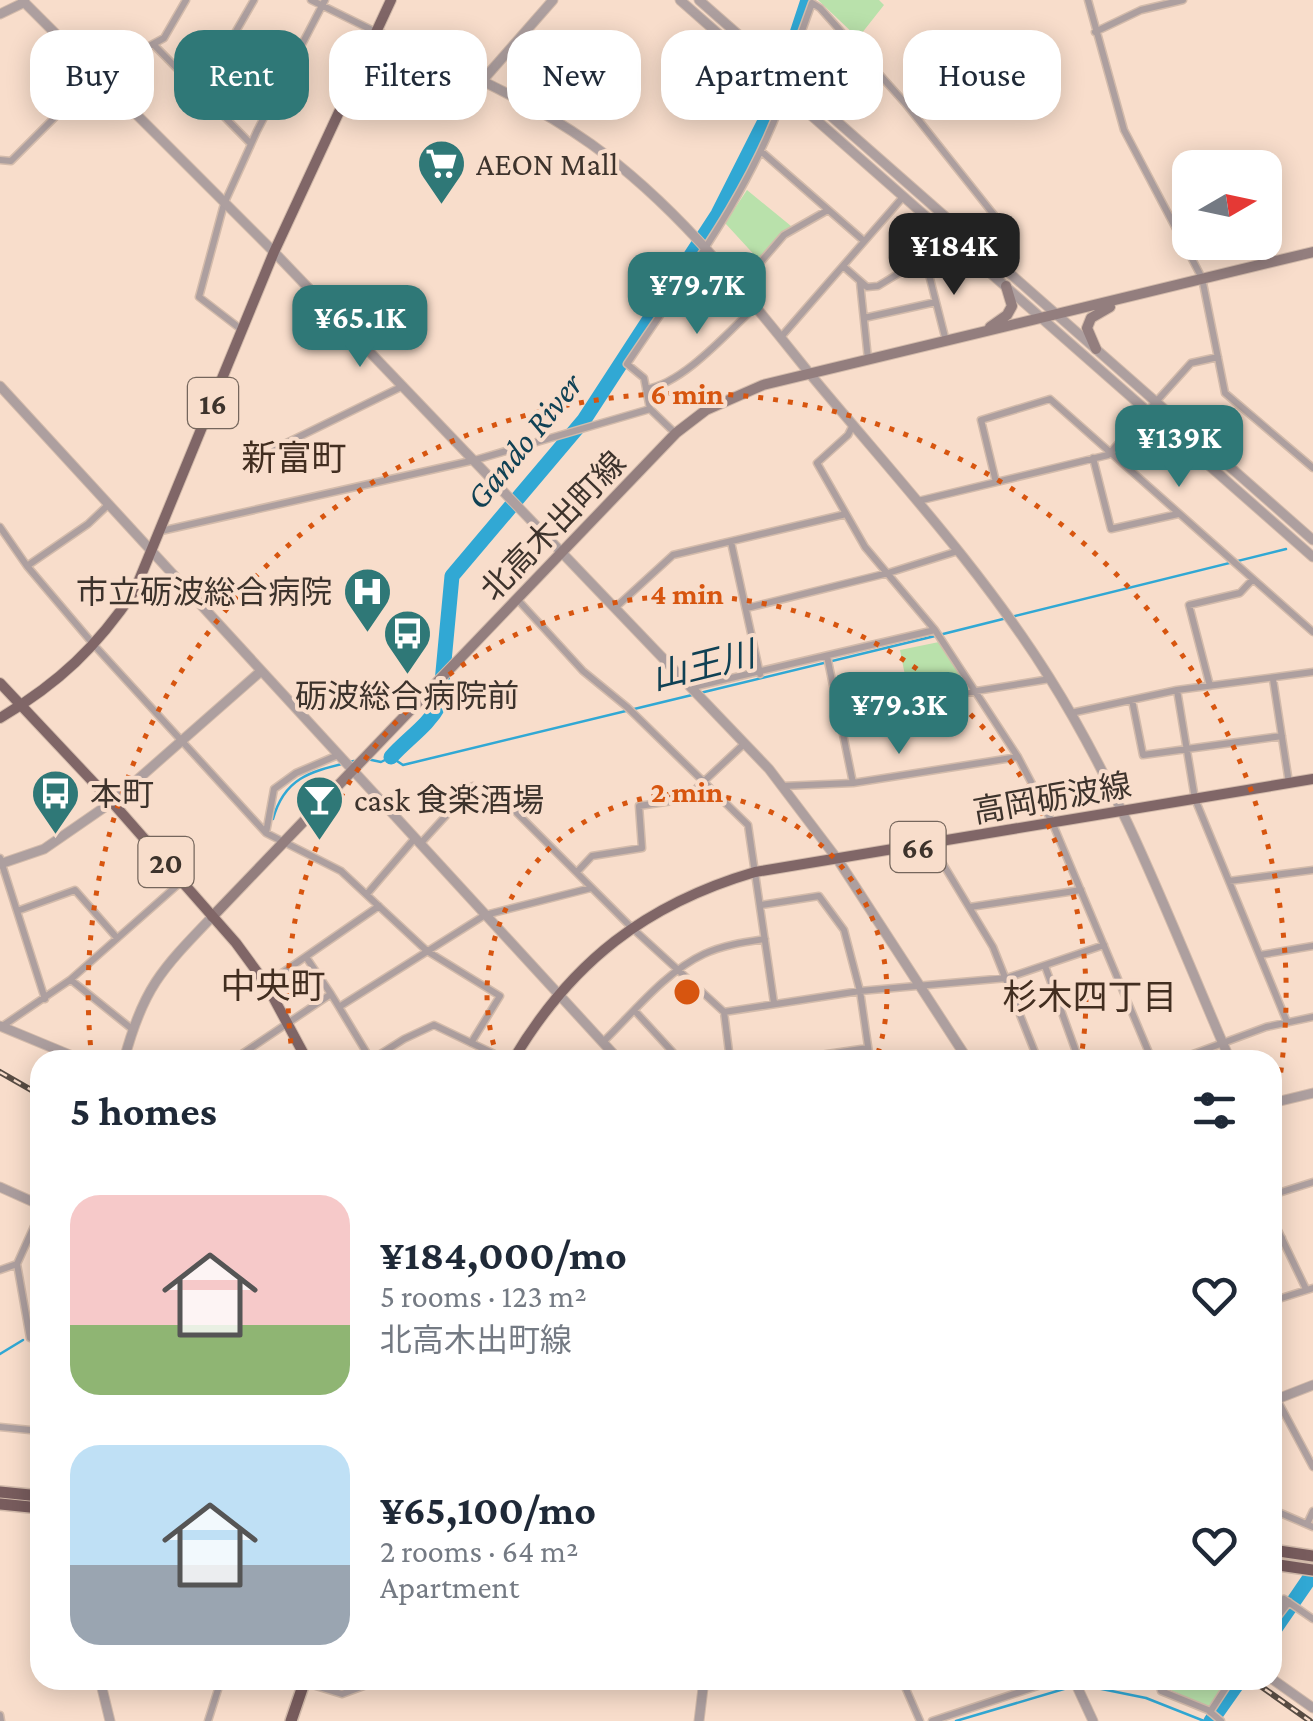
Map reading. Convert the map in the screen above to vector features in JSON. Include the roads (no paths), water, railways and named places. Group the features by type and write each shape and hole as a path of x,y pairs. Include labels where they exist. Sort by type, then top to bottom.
{"highway":[{"path":"0,1492 30,1495"},
{"path":"0,1504 30,1507"},
{"path":"1282,1551 1313,1556"},
{"path":"1282,1565 1313,1570"},
{"path":"291,1721 301,1690"}],"main road":[{"name":"16","path":"378,30 391,0"},
{"name":"16","path":"0,718 70,670 135,590 274,252 336,120"},
{"name":"北高木出町線","path":"212,917 676,433 706,410 734,395 1313,252"},
{"path":"962,338 997,324 1007,315 1012,306 1006,286"},
{"path":"1096,349 1087,328 1091,318 1138,295"},
{"name":"20","path":"0,683 112,802 212,917 266,984 301,1050"},
{"name":"高岡砺波線","path":"517,1050 558,996 602,949 676,901 755,872 1313,779"}],"street":[{"path":"154,43 164,38 186,0"},
{"path":"236,30 254,0"},
{"path":"311,0 373,30"},
{"path":"487,74 552,0"},
{"path":"680,0 714,30"},
{"path":"699,0 733,30"},
{"path":"1088,0 1124,130 1202,278 1225,394 1313,468"},
{"path":"1095,32 1141,10 1183,0"},
{"path":"0,14 24,1 53,30"},
{"path":"243,330 199,297 216,226 251,144 324,3"},
{"path":"803,30 812,3 840,30"},
{"path":"154,45 174,65"},
{"path":"883,78 1006,230 984,252"},
{"path":"487,83 590,144 646,188 705,247 1007,614 1050,678 1122,812 1226,1050"},
{"path":"0,160 10,161 51,120"},
{"path":"141,120 475,460 783,786 838,860 962,1050"},
{"path":"227,120 251,144"},
{"path":"676,433 650,409 644,378 628,364 742,191 774,120"},
{"path":"816,120 1006,286 1313,540"},
{"path":"835,120 1096,349 1313,557"},
{"path":"762,152 864,242"},
{"path":"781,336 904,197"},
{"path":"740,286 784,235 828,210"},
{"path":"843,266 867,287 878,286 906,270 952,256 960,246"},
{"path":"926,263 946,342"},
{"path":"860,281 868,362"},
{"path":"864,318 936,302"},
{"path":"646,389 660,387 707,352 756,306"},
{"path":"918,502 1109,452 1191,362 1218,357"},
{"path":"0,386 610,1050"},
{"path":"272,450 403,386"},
{"path":"996,482 982,420 1050,399 1313,632"},
{"path":"161,531 475,460 650,409"},
{"path":"854,424 848,435 817,463 866,547 935,630 1018,757 1052,822 1148,1050"},
{"path":"1303,459 1313,456"},
{"path":"1094,458 1110,529 1179,514"},
{"path":"28,566 108,506"},
{"path":"616,608 674,556 846,514"},
{"path":"1,532 94,645 266,833 342,871 427,951 500,996 471,1042"},
{"path":"731,542 760,674"},
{"path":"748,608 958,551"},
{"path":"1210,686 1188,604 1240,593 1253,580"},
{"path":"517,600 583,671 627,706 748,824 774,1003"},
{"path":"692,687 935,630"},
{"path":"827,656 853,783"},
{"path":"45,999 1,862 50,846 112,802 261,671"},
{"path":"1070,714 1177,690 1313,672"},
{"path":"840,714 1050,678"},
{"path":"1273,679 1289,783"},
{"path":"1177,690 1195,799 1288,1022"},
{"path":"1132,700 1144,755 1282,736"},
{"path":"576,872 592,856 642,848 639,806 685,799 745,743"},
{"path":"266,833 274,789 296,773 339,754"},
{"path":"783,786 853,783 1018,757"},
{"path":"367,894 474,786 489,791 509,805 724,1012 729,1050"},
{"path":"931,844 994,947 1034,1050"},
{"path":"1229,880 1313,870"},
{"path":"1,1026 70,980 182,881"},
{"path":"340,1006 485,915 592,888"},
{"path":"17,912 74,890 117,938"},
{"path":"970,908 1080,890"},
{"path":"761,905 819,896 844,930 860,991 868,1048 854,1050"},
{"path":"266,984 379,906"},
{"path":"127,1050 150,986 212,917"},
{"path":"602,1042 678,970 702,954 766,938"},
{"path":"724,1012 860,991 1007,978 1104,945"},
{"path":"1260,954 1313,946"},
{"path":"306,957 365,1050"},
{"path":"1045,966 1073,1050"},
{"path":"70,980 132,1029"},
{"path":"248,1050 331,994"},
{"path":"636,1011 671,1050"},
{"path":"1202,1050 1313,1017"},
{"path":"387,1050 434,1025 488,1050"},
{"path":"1,1026 58,1050"},
{"path":"1282,1101 1313,1093"},
{"path":"1282,1193 1313,1182"},
{"path":"0,1187 30,1200"},
{"path":"30,1235 17,1264 30,1338"},
{"path":"1282,1238 1310,1289 1282,1298"},
{"path":"0,1270 17,1264"},
{"path":"1282,1394 1313,1384"},
{"path":"1282,1410 1312,1462"},
{"path":"0,1427 30,1430"},
{"path":"1282,1514 1310,1526 1313,1511"},
{"path":"1282,1602 1284,1599 1313,1619"},
{"path":"1282,1610 1288,1602"},
{"path":"1282,1687 1313,1708"},
{"path":"102,1690 106,1719"},
{"path":"208,1721 219,1690"},
{"path":"699,1721 703,1690"},
{"path":"906,1690 920,1721"},
{"path":"932,1721 1026,1690"},
{"path":"1079,1690 1093,1721"},
{"path":"1162,1690 1221,1721"},
{"path":"1210,1712 1225,1690"}],"waterway":[{"name":"Gando River","path":"391,757 440,704 452,576 584,420 718,214 774,103 808,0"},
{"name":"山王川","path":"1011,617 1286,549"},
{"name":"山王川","path":"943,634 1003,619"},
{"name":"山王川","path":"700,693 935,636"},
{"name":"山王川","path":"367,759 381,762 391,757 403,765 692,695"},
{"name":"山王川","path":"273,819 278,804 293,784 314,772 354,761"},
{"path":"0,1354 23,1340"},
{"path":"1282,1618 1309,1579"},
{"path":"956,1721 1061,1690"},
{"path":"1107,1690 1146,1698 1204,1721"},
{"path":"1211,1721 1233,1690"}],"railway":[{"path":"0,1072 30,1089"},
{"path":"1266,1690 1310,1721"}],"place":[{"name":"AEON Mall","path":"441,206"},
{"name":"市立砺波総合病院","path":"367,634"},
{"name":"砺波総合病院前","path":"407,676"},
{"name":"本町","path":"55,836"},
{"name":"cask 食楽酒場","path":"319,842"}],"district":[{"name":"新富町","path":"294,458"},
{"name":"中央町","path":"273,986"},
{"name":"杉木四丁目","path":"1090,997"}]}
